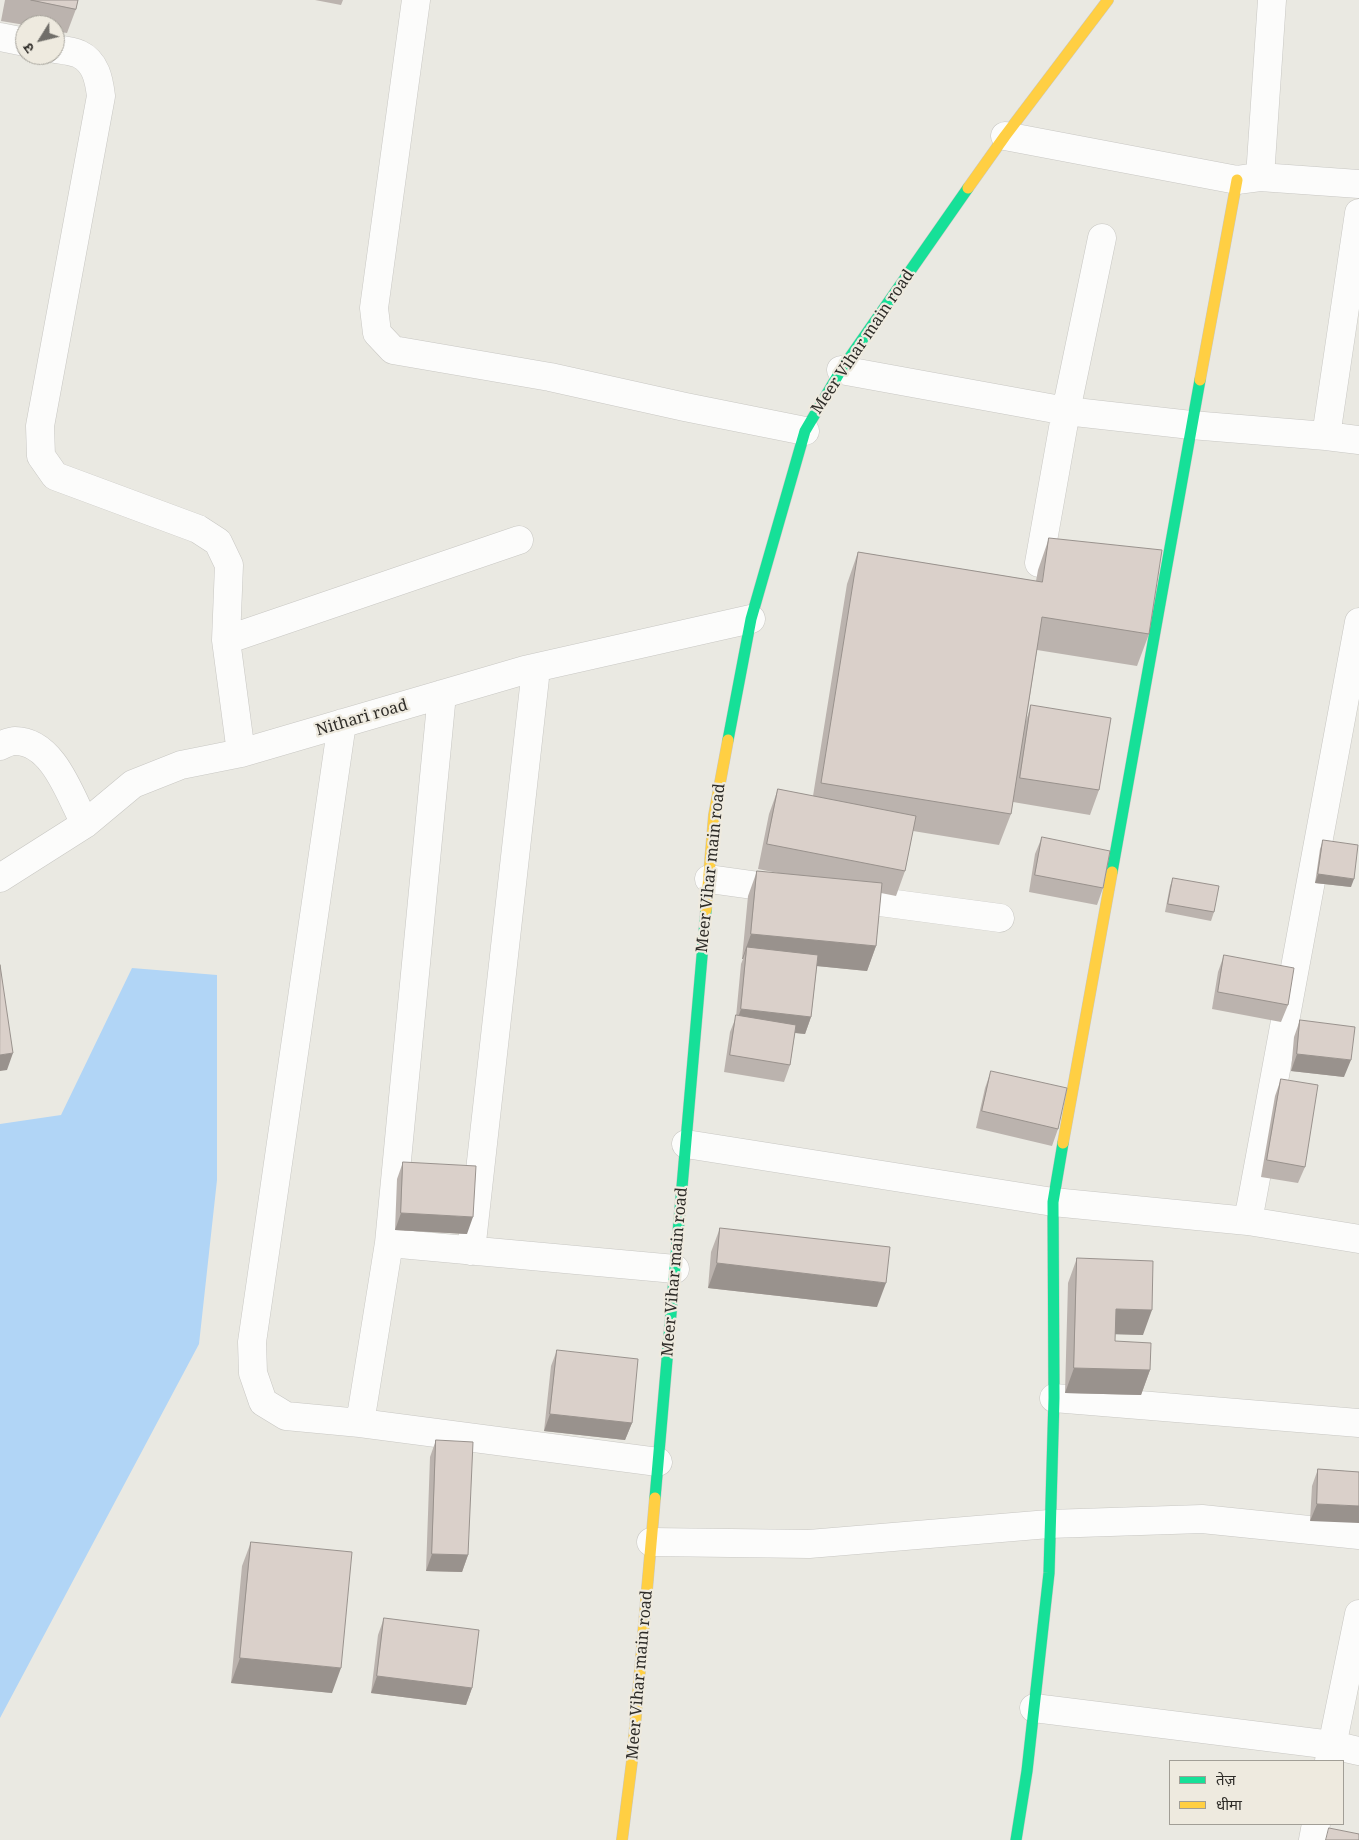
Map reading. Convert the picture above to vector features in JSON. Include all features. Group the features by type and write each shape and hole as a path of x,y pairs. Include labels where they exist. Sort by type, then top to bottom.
{"street":[{"path":"416,0 374,300 377,332 393,350 550,376 685,407 805,431"},
{"name":"Meer Vihar main road","path":"622,1840 632,1761 714,815 751,618 805,431 841,370 1005,136 1108,0"},
{"path":"1016,1840 1027,1771 1049,1573 1054,1398 1053,1202 1191,425 1248,179 1272,0"},
{"path":"0,37 15,40"},
{"path":"65,51 80,54 91,64 99,76 102,96 40,426 41,456 55,476 198,529 218,542 229,565 226,640 241,753"},
{"path":"1005,136 1248,179 1359,184"},
{"path":"1326,436 1359,214"},
{"path":"1039,563 1066,411 1102,238"},
{"path":"841,370 1066,411 1191,425 1359,440"},
{"path":"226,640 520,540"},
{"name":"Nithari road","path":"0,878 85,824 133,784 181,765 241,753 536,668 751,618"},
{"path":"1248,1222 1359,622"},
{"path":"470,1251 536,668"},
{"path":"360,1423 389,1243 442,694"},
{"path":"342,723 252,1342 253,1373 262,1402 286,1416 360,1423 658,1462"},
{"path":"0,746 14,741 35,745 52,761 85,824"},
{"path":"709,879 1000,918"},
{"path":"686,1144 1053,1202 1248,1222 1359,1239"},
{"path":"389,1243 675,1269"},
{"path":"1054,1398 1359,1424"},
{"path":"651,1542 809,1544 1049,1524 1202,1519 1359,1535"},
{"path":"1330,1753 1359,1614"},
{"path":"1034,1708 1330,1753 1359,1751"},
{"path":"1313,1840 1316,1825"}],"water":[{"path":"132,968 217,975 217,1180 199,1344 0,1718 0,1124 61,1115"}],"building":[{"path":"31,0 78,0 76,9"},
{"path":"1049,538 1162,550 1149,634 1042,617 1011,814 821,783 858,552 1042,582"},
{"path":"1031,705 1111,718 1099,790 1020,778"},
{"path":"778,789 916,816 905,871 767,844"},
{"path":"1042,837 1110,851 1103,888 1035,875"},
{"path":"1323,840 1358,845 1354,879 1318,874"},
{"path":"757,871 882,883 876,946 751,934"},
{"path":"1173,878 1219,886 1214,912 1168,904"},
{"path":"747,947 818,955 811,1017 741,1009"},
{"path":"1224,955 1294,968 1288,1005 1218,992"},
{"path":"0,965 13,1053 0,1055"},
{"path":"736,1015 796,1025 790,1065 730,1055"},
{"path":"1300,1020 1355,1027 1351,1060 1297,1054"},
{"path":"991,1071 1067,1088 1058,1129 982,1111"},
{"path":"1281,1079 1318,1085 1305,1167 1267,1160"},
{"path":"403,1162 476,1166 473,1217 401,1213"},
{"path":"720,1228 890,1247 886,1283 717,1263"},
{"path":"1077,1258 1153,1261 1152,1310 1116,1309 1115,1341 1151,1343 1150,1370 1074,1368"},
{"path":"557,1350 638,1359 632,1423 550,1414"},
{"path":"436,1440 473,1442 468,1555 432,1554"},
{"path":"1318,1469 1359,1472 1359,1506 1317,1504"},
{"path":"251,1542 352,1552 341,1668 240,1658"},
{"path":"384,1618 479,1630 472,1688 377,1676"},
{"path":"1329,1828 1359,1834 1359,1840 1326,1840"}],"traffic: fast":[{"path":"728,740 751,619 805,431 841,370 968,188"},
{"path":"1112,872 1200,380"},
{"path":"655,1498 706,910"},
{"path":"1016,1840 1027,1771 1049,1573 1054,1398 1053,1202 1063,1143"}],"traffic: slow":[{"path":"968,188 1108,0"},
{"path":"1200,380 1237,180"},
{"path":"706,910 714,815 728,740"},
{"path":"1063,1143 1112,872"},
{"path":"622,1840 632,1761 655,1498"}]}
